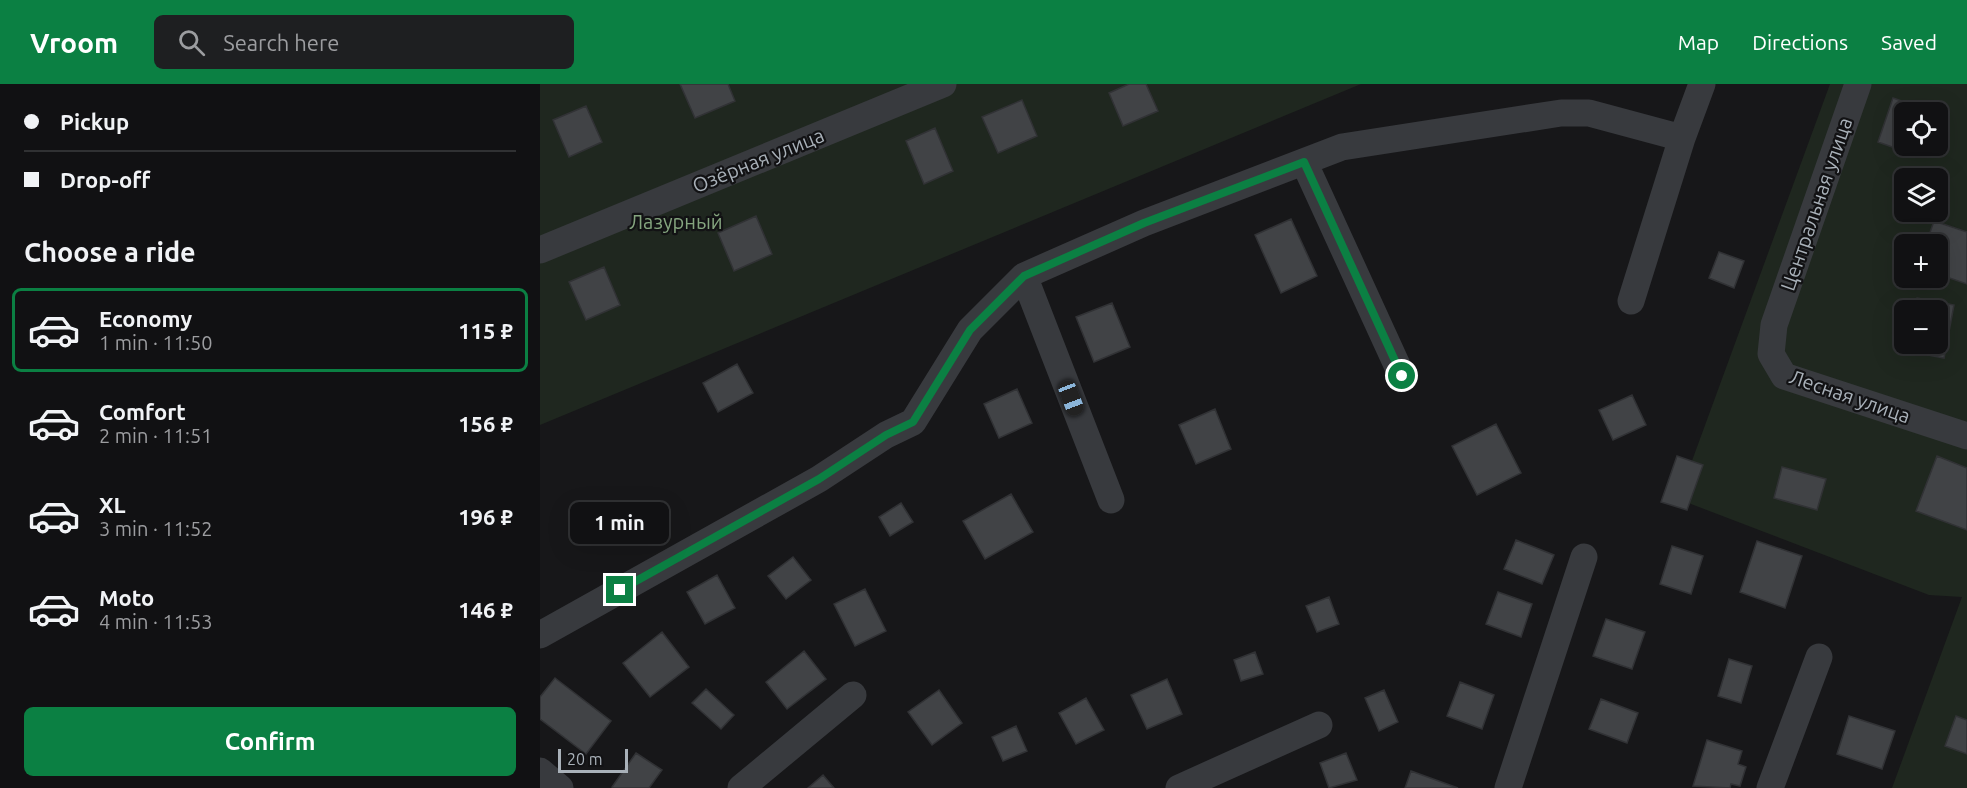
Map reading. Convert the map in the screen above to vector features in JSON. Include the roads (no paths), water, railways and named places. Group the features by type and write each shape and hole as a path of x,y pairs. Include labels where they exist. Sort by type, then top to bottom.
{"street":[{"name":"Озёрная улица","path":"540,250 944,84"},
{"path":"1631,302 1682,138 1702,84"},
{"name":"Центральная улица","path":"1774,325 1858,84"},
{"path":"540,635 819,479 886,435 913,422 970,330 1024,276 1144,223 1342,147 1561,113 1589,113 1682,138"},
{"path":"1304,162 1402,376"},
{"path":"1024,276 1111,500"},
{"name":"Лесная улица","path":"1774,325 1771,354 1784,376 1967,436"},
{"path":"1508,788 1584,557"},
{"path":"1770,788 1819,657"},
{"path":"741,788 853,695"},
{"path":"1179,788 1319,725"},
{"path":"540,771 560,788"}],"park label":[{"name":"Лазурный","path":"676,221"}]}
